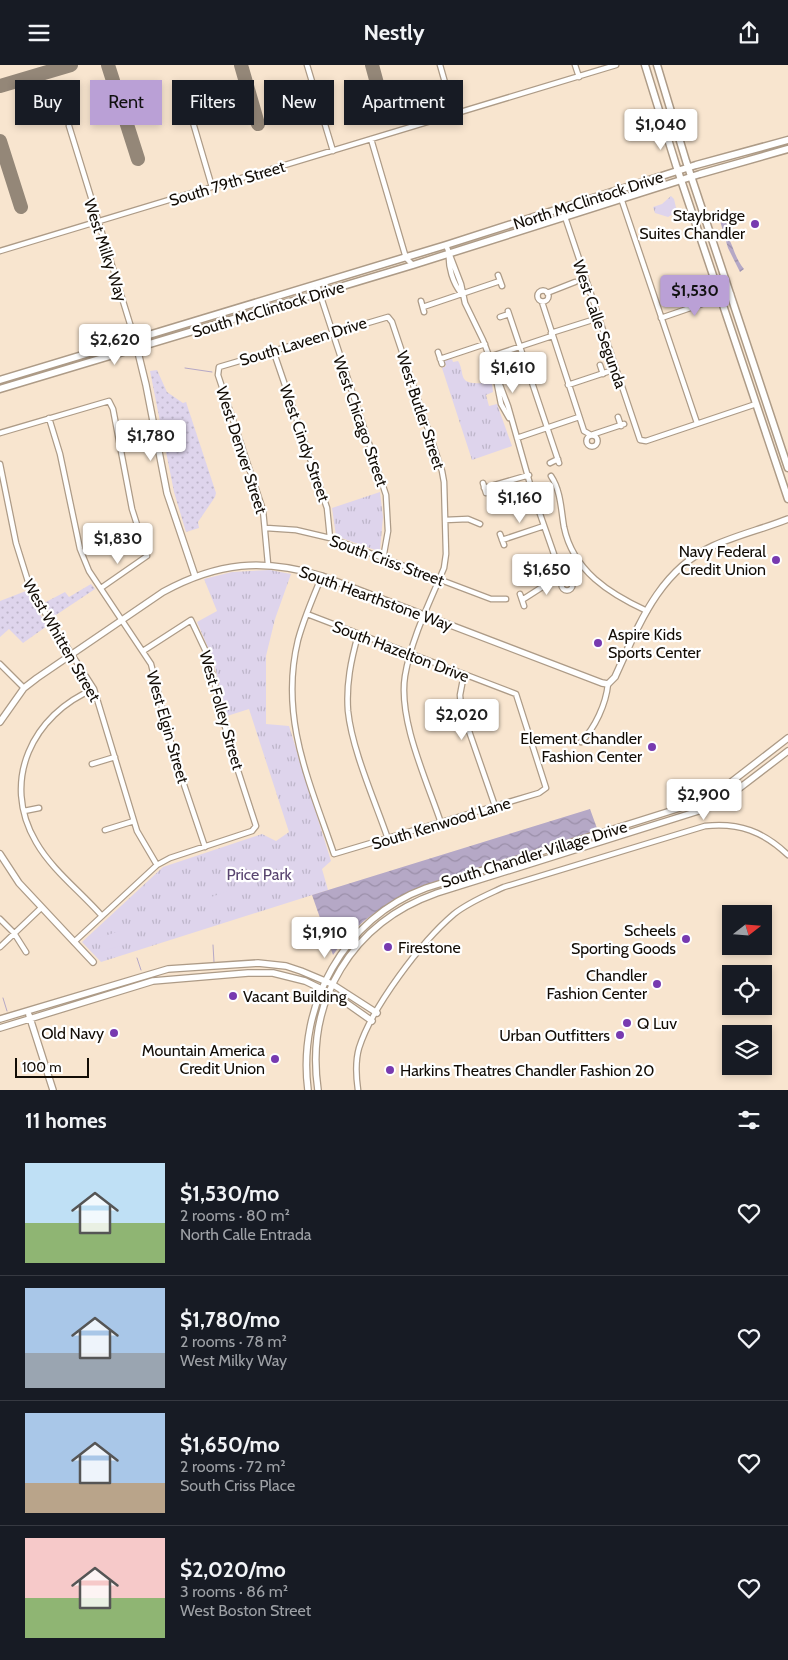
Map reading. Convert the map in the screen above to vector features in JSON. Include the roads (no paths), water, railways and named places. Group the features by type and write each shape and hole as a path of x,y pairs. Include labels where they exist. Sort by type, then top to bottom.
{"main road":[{"path":"645,65 678,171 722,297 788,499"},
{"path":"657,65 688,168 788,468"},
{"name":"North McClintock Drive","path":"446,245 678,171 788,140"},
{"name":"North McClintock Drive","path":"449,253 621,198 788,149"},
{"name":"South McClintock Drive","path":"0,380 446,245"},
{"name":"South McClintock Drive","path":"0,389 449,253"}],"street":[{"path":"307,65 333,151"},
{"path":"440,65 444,80"},
{"path":"575,65 579,77"},
{"name":"South 79th Street","path":"463,111 616,65"},
{"path":"194,125 212,187"},
{"name":"South 79th Street","path":"0,251 417,125"},
{"name":"West Milky Way","path":"69,126 137,348 167,493 195,576"},
{"path":"371,139 406,258 413,265"},
{"path":"621,198 697,423 756,404"},
{"name":"West Calle Segunda","path":"562,208 563,217 640,440 646,441 697,423"},
{"path":"446,245 461,293 485,344 496,375 497,394 501,405 510,419 562,578 522,600"},
{"path":"421,301 424,309 461,293 501,283 498,275"},
{"path":"575,283 548,293 542,290 538,293 538,299 542,302 551,335 584,431 591,435 623,425 618,417"},
{"name":"West Chicago Street","path":"317,285 331,333 386,495 388,531 383,559"},
{"path":"542,302 548,298 548,293"},
{"path":"661,318 731,294"},
{"path":"500,317 508,313 559,461 550,463"},
{"name":"South Laveen Drive","path":"219,367 388,317"},
{"name":"West Butler Street","path":"388,317 392,322 442,471 446,554 439,580 410,655 405,677 406,713 442,823"},
{"path":"489,357 589,321"},
{"path":"440,359 485,344"},
{"name":"West Cindy Street","path":"273,350 327,508 330,538"},
{"path":"438,353 442,364"},
{"path":"568,385 605,373 600,365"},
{"name":"West Denver Street","path":"219,367 218,375 258,494 266,527 268,564"},
{"path":"0,433 110,401 132,509 147,556 100,589"},
{"path":"516,438 579,417"},
{"name":"West Elgin Street","path":"49,418 60,454 80,549 100,589 143,651 156,677 174,755 205,847"},
{"name":"West Whitten Street","path":"0,464 23,569 31,591 94,689 134,821 142,841 157,865"},
{"path":"484,488 529,475"},
{"path":"551,476 557,489 565,534 580,562 606,590 647,611"},
{"path":"445,520 468,519 480,524"},
{"path":"581,742 589,734 607,696 608,684 615,677 647,611 667,580 693,557 718,544 788,519"},
{"path":"500,535 503,543 544,526"},
{"name":"South Criss Street","path":"266,527 296,530 330,538 490,599 506,599"},
{"name":"South Hearthstone Way","path":"0,722 24,688 71,653 163,592 195,576 234,566 268,564 300,569 608,684"},
{"path":"306,615 322,576"},
{"path":"520,594 524,606"},
{"name":"South Hazelton Drive","path":"306,615 516,694 545,778 546,788"},
{"name":"South Kenwood Lane","path":"306,615 296,651 293,675 294,730 302,761 334,854 442,823 538,793 546,788"},
{"name":"West Folley Street","path":"143,651 191,621 208,656 229,743 256,827 252,831 205,847"},
{"path":"358,635 350,667 348,711 355,743 388,839"},
{"path":"0,664 24,688"},
{"path":"464,674 460,695 461,708 495,806"},
{"path":"94,689 70,700 42,726 31,746 24,765 22,785 24,811 29,827 44,853 102,916"},
{"name":"South Chandler Village Drive","path":"308,1090 307,1042 313,1013 323,984 344,949 359,931 381,912 410,894 699,802 726,786 788,738"},
{"name":"South Chandler Village Drive","path":"318,1090 315,1062 316,1037 331,988 343,965 361,941 377,926 407,906 437,893 705,809 737,790 788,751"},
{"path":"92,763 115,757"},
{"path":"24,811 39,807"},
{"path":"105,830 134,821"},
{"path":"358,1090 356,1075 360,1048 372,1021 404,970 445,923 465,906 504,887 693,829 715,825 734,825 753,830 773,840 788,855"},
{"path":"74,942 157,865 205,847"},
{"path":"0,854 10,871 41,908 93,962"},
{"path":"0,947 41,908"},
{"path":"0,919 14,933 26,952"},
{"path":"0,1019 168,969 273,963 286,965 377,1013"},
{"path":"0,1028 154,981 187,976 266,973 323,984"},
{"path":"331,988 372,1021"},
{"path":"28,1010 53,1090"}],"water":[{"path":"718,214 727,223 729,238 744,269 740,272 728,248"},
{"path":"590,809 598,831 425,886 384,907 366,920 348,936 333,955 312,895"}],"waterway":[{"path":"185,368 212,372"},
{"path":"213,945 214,962"},
{"path":"137,958 141,970"},
{"path":"3,998 7,1011"}],"place":[{"name":"Staybridge Suites Chandler","path":"755,224"},
{"name":"Navy Federal Credit Union","path":"776,560"},
{"name":"Aspire Kids Sports Center","path":"598,643"},
{"name":"Element Chandler Fashion Center","path":"652,747"},
{"name":"Scheels Sporting Goods","path":"686,939"},
{"name":"Firestone","path":"388,947"},
{"name":"Chandler Fashion Center","path":"657,984"},
{"name":"Vacant Building","path":"233,996"},
{"name":"Q Luv","path":"627,1023"},
{"name":"Old Navy","path":"114,1033"},
{"name":"Urban Outfitters","path":"620,1035"},
{"name":"Mountain America Credit Union","path":"275,1059"},
{"name":"Harkins Theatres Chandler Fashion 20","path":"390,1070"}],"park label":[{"name":"Price Park","path":"259,874"}]}
